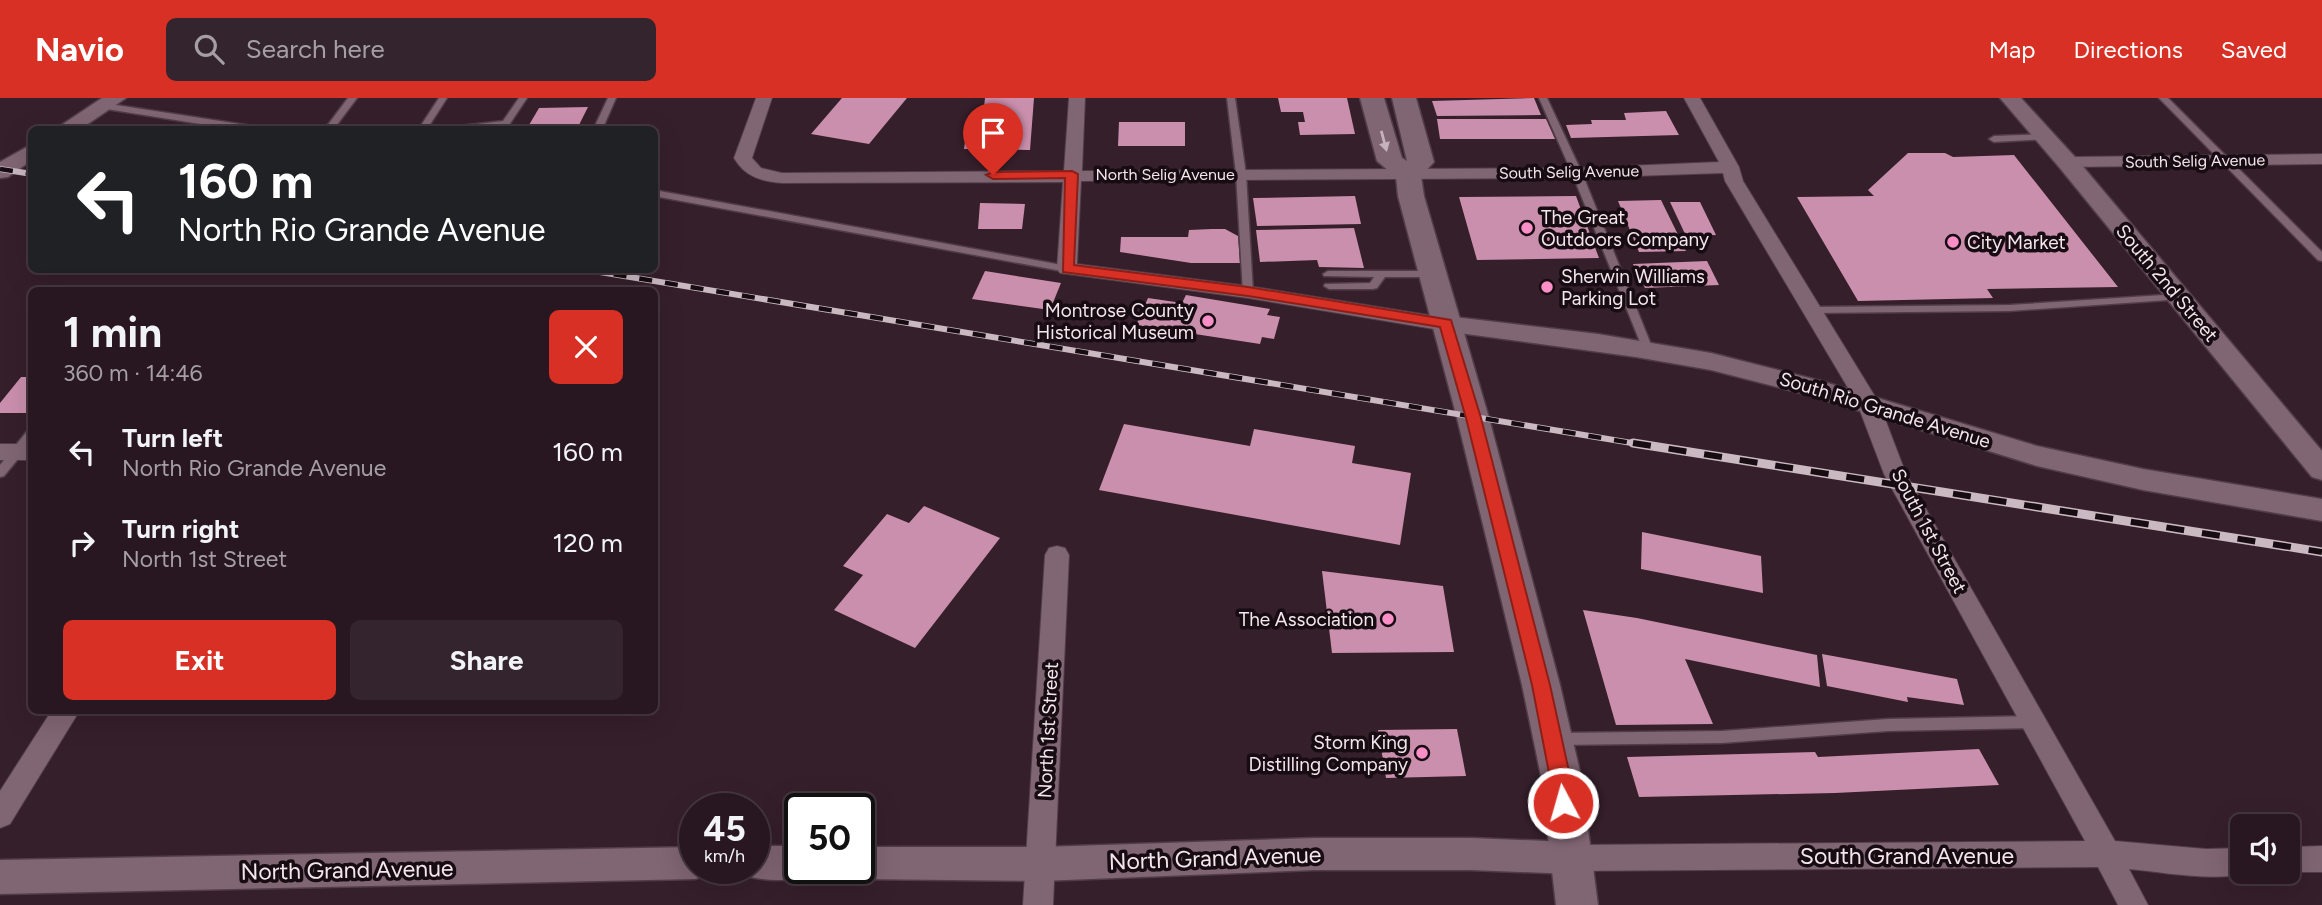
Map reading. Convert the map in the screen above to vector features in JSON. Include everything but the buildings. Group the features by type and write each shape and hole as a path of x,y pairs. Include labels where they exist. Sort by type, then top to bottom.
{"main road":[{"path":"1373,98 1390,161 1408,174 1411,195 1473,418 1561,776 1577,905"},
{"path":"1405,98 1422,162 1408,174"}],"street":[{"name":"North Selig Avenue","path":"764,98 743,158 747,167 754,172 782,178 1072,174 1408,174"},
{"path":"1077,98 1068,269 1248,292 1326,295 1446,324"},
{"name":"South 1st Street","path":"1692,98 1730,167 1734,181 1868,403 1895,474 2108,854 2133,905"},
{"name":"South 2nd Street","path":"2010,98 2067,162 2322,470"},
{"path":"71,126 110,102"},
{"path":"0,172 28,153"},
{"name":"South Selig Avenue","path":"2067,162 2322,159"},
{"name":"South Selig Avenue","path":"1408,174 1577,173 1730,167"},
{"name":"South Rio Grande Avenue","path":"1446,324 1649,352 1748,369 2034,455 2126,478 2322,510"},
{"name":"North 1st Street","path":"1038,905 1057,555"},
{"path":"0,815 64,714"},
{"name":"North Grand Avenue","path":"875,863 1041,864 1314,855 1471,854 1571,858"},
{"name":"South Grand Avenue","path":"1571,858 2108,854 2206,862 2230,861"},
{"path":"2300,860 2322,859"},
{"name":"North Grand Avenue","path":"0,877 679,863"}],"lane":[{"path":"331,126 353,98"},
{"path":"424,126 443,98"},
{"path":"503,126 523,98"},
{"path":"599,126 612,98"},
{"path":"1231,98 1241,174 1248,292"},
{"path":"1543,98 1577,173 1649,352"},
{"path":"2163,98 2322,258"},
{"path":"110,102 238,126"},
{"path":"1994,139 2045,137"},
{"path":"658,194 1068,269"},
{"path":"1382,274 1373,286 1326,295 1327,270 1433,274"},
{"path":"1812,310 2010,308 2179,297"},
{"path":"0,473 28,438"},
{"path":"1553,739 1722,737 1888,726 2035,722"}],"railway":[{"path":"0,169 28,173"},
{"path":"606,273 1644,445"},
{"path":"1633,443 2322,552"}],"place":[{"name":"The Great Outdoors Company","path":"1527,228"},
{"name":"City Market","path":"1953,242"},
{"name":"Sherwin Williams Parking Lot","path":"1547,287"},
{"name":"Montrose County Historical Museum","path":"1208,321"},
{"name":"The Association","path":"1388,619"},
{"name":"Storm King Distilling Company","path":"1422,753"}],"route":[{"path":"993,175 1072,174 1068,269 1248,292 1446,324 1473,418 1541,685 1561,776 1563,803"}]}
